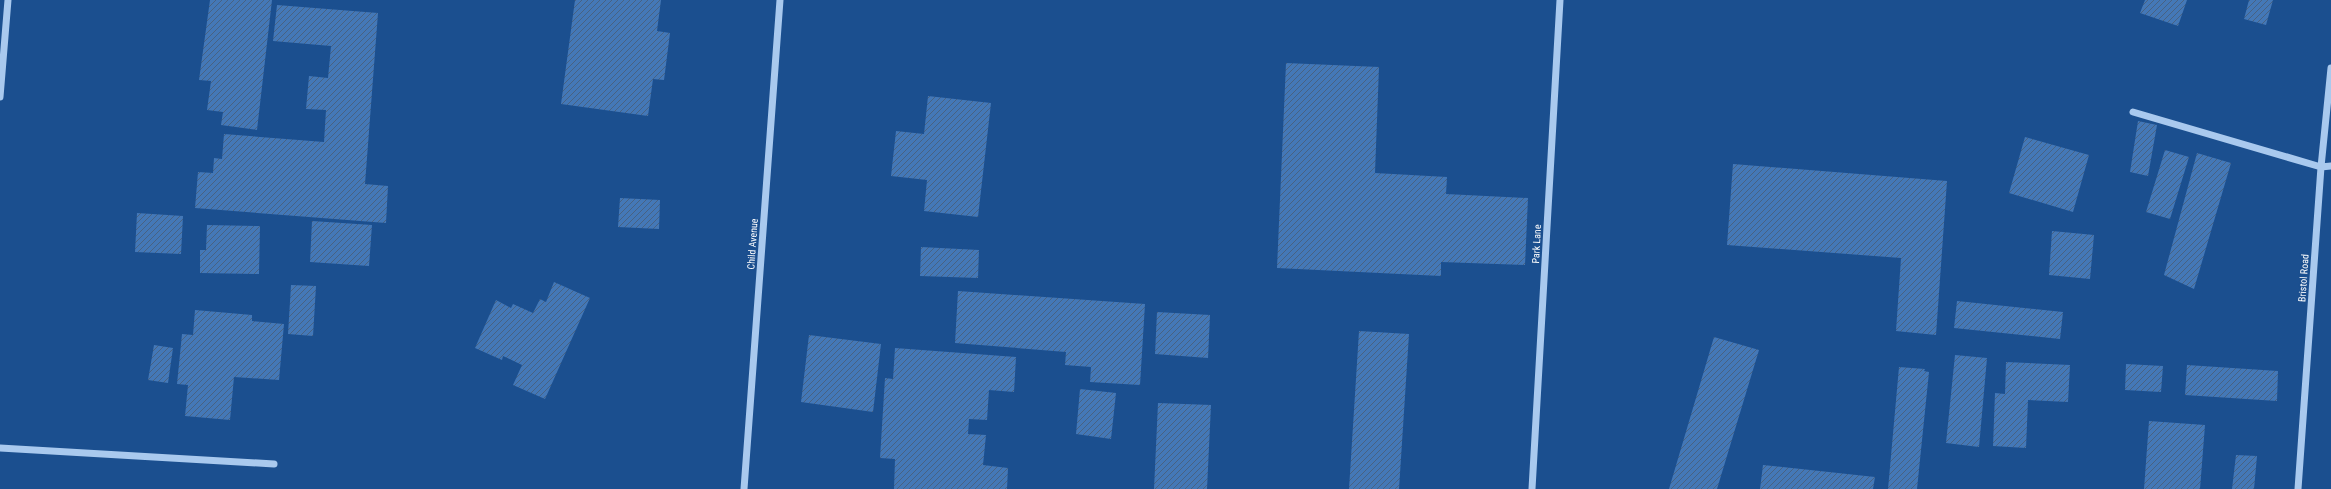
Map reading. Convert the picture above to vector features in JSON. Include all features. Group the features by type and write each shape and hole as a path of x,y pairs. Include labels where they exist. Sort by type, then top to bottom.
{"street":[{"path":"0,96 8,0"},
{"name":"Child Avenue","path":"744,489 780,0"},
{"name":"Park Lane","path":"1532,489 1560,0"},
{"name":"Bristol Road","path":"2298,489 2321,167 2331,68"},
{"path":"2133,112 2321,167 2331,166"},
{"path":"0,448 274,464"}],"building":[{"path":"210,0 272,0 257,130 221,125 223,112 207,110 211,81 199,80"},
{"path":"575,0 661,0 657,31 670,33 664,80 653,79 648,116 561,104"},
{"path":"2145,0 2187,0 2178,26 2140,13"},
{"path":"2249,0 2273,0 2266,25 2244,19"},
{"path":"277,5 378,13 365,184 388,186 386,223 195,208 198,172 213,173 214,158 222,159 224,134 324,142 326,110 306,109 309,76 328,78 331,46 273,41"},
{"path":"1286,63 1379,67 1375,173 1447,177 1446,194 1528,198 1525,265 1441,262 1441,276 1277,268"},
{"path":"928,96 991,103 978,217 924,211 927,180 891,176 896,131 924,134"},
{"path":"2138,121 2157,125 2148,176 2130,172"},
{"path":"2025,137 2089,155 2073,212 2009,193"},
{"path":"2165,150 2189,157 2170,219 2146,212"},
{"path":"2197,153 2231,163 2194,289 2164,275"},
{"path":"1733,164 1947,181 1936,335 1896,331 1901,258 1727,245"},
{"path":"620,198 660,200 659,229 618,227"},
{"path":"137,213 183,216 181,254 135,252"},
{"path":"312,221 372,225 369,266 310,262"},
{"path":"207,225 260,226 259,274 200,273 200,250 206,250"},
{"path":"2052,231 2094,235 2090,279 2049,275"},
{"path":"921,247 979,250 978,278 920,276"},
{"path":"554,282 590,298 545,399 513,385 522,365 503,356 502,360 475,348 496,300 511,308 513,304 533,313 540,299 546,302"},
{"path":"291,285 316,286 313,336 288,334"},
{"path":"958,291 1145,304 1140,385 1090,382 1091,367 1065,365 1066,352 955,343"},
{"path":"1957,301 2063,312 2060,339 1954,328"},
{"path":"195,310 252,315 252,321 284,324 279,380 234,377 230,420 185,416 188,385 177,384 182,334 193,335"},
{"path":"1157,312 1210,315 1208,358 1155,354"},
{"path":"1359,331 1409,334 1399,489 1349,489"},
{"path":"809,335 881,344 873,412 801,402"},
{"path":"1714,337 1759,350 1717,489 1669,489"},
{"path":"154,345 173,348 168,383 148,380"},
{"path":"895,348 1016,357 1014,392 989,390 987,420 969,419 968,434 986,435 983,465 1008,468 1007,489 894,489 895,459 880,458 885,378 893,379"},
{"path":"1955,355 1987,358 1979,447 1946,443"},
{"path":"2006,362 2070,365 2068,402 2028,400 2026,448 1993,446 1995,393 2005,394"},
{"path":"2126,364 2163,366 2161,392 2125,390"},
{"path":"2187,365 2278,371 2277,401 2185,395"},
{"path":"1899,367 1925,369 1924,371 1929,372 1917,489 1888,489"},
{"path":"1080,389 1116,393 1111,439 1076,434"},
{"path":"1158,403 1211,405 1207,489 1154,489"},
{"path":"2149,421 2205,425 2200,489 2144,489"},
{"path":"2236,455 2257,456 2254,489 2232,489"},
{"path":"1763,465 1875,477 1873,489 1760,489"}]}
